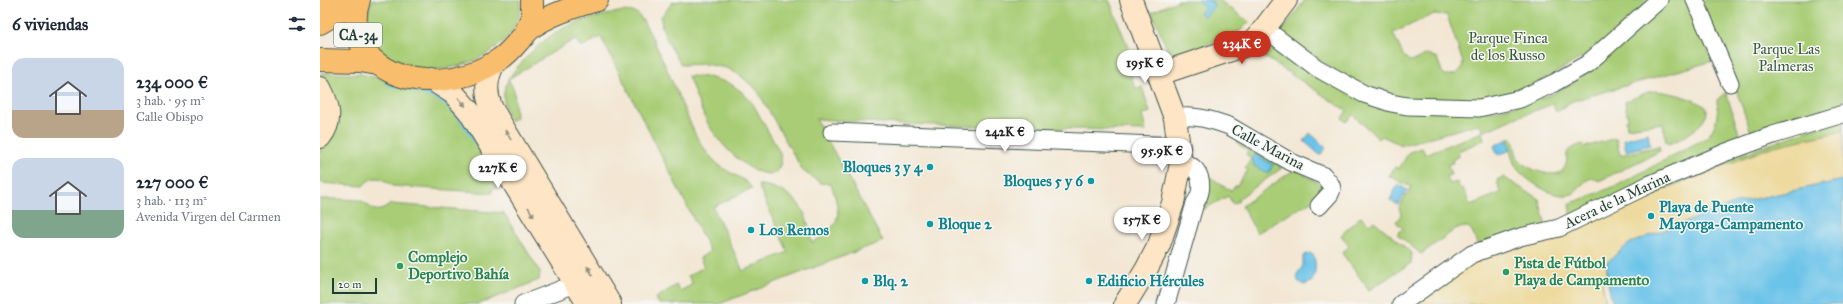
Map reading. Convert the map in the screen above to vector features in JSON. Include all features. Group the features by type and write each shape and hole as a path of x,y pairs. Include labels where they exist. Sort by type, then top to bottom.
{"highway":[{"path":"320,6 328,0"},
{"name":"CA-34","path":"320,23 344,9 354,0"},
{"name":"CA-34","path":"359,0 355,21 358,36 364,50 378,64"},
{"name":"CA-34","path":"524,36 532,17 532,0"},
{"name":"CA-34","path":"320,60 360,61 378,64 400,75 431,79 455,78 474,72 494,63 509,52 534,26 546,18 597,0"}],"street":[{"path":"1125,304 1146,270 1159,245 1178,186 1180,154 1175,118 1131,0"},
{"path":"1159,74 1254,41 1286,0"},
{"path":"1264,28 1317,68 1364,94 1391,103 1408,106 1479,108 1520,98 1554,83 1580,68 1659,0"},
{"path":"1695,0 1730,83"},
{"path":"494,63 488,75 487,84 488,97 492,109 610,304"},
{"path":"431,79 451,91 469,111 588,304"},
{"path":"320,88 327,103 329,116 325,129 320,137"},
{"name":"Acera de la Marina","path":"1401,304 1472,254 1520,237 1558,228 1648,185 1724,153 1773,135 1843,114"},
{"name":"Calle Marina","path":"1175,118 1194,117 1229,126 1291,162 1318,172 1328,180 1332,189 1330,194 1319,206"},
{"path":"832,132 1180,154 1199,175 1200,189 1166,304"},
{"path":"1178,186 1192,190 1195,203"},
{"path":"523,304 576,284"}],"green space":[{"path":"372,0 521,0 518,20 507,37 492,51 472,61 451,68 429,70 409,67 389,59 378,52 368,26 368,15"},
{"path":"685,0 1109,0 1136,67 1129,70 1135,88 1142,87 1150,112 1142,115 1146,131 900,124 816,119 883,241 719,304 659,304 656,298 676,285 680,291 693,284 688,276 704,267 700,258 710,251 601,37 581,47 575,39 509,78 516,68 539,45 547,38 565,28 575,23 616,12 627,11 636,13 642,19 650,33 693,130 702,146 718,164 748,183 752,188 713,207 743,271 788,252 758,185 776,189 788,195 800,205 806,218 812,243 829,230 837,219 838,212 835,195 831,184 821,183 803,171 757,90 741,76 727,68 704,64 681,65 663,30 661,17 673,2"},
{"path":"1179,0 1200,0 1199,1 1205,8 1215,5 1209,0 1219,0 1249,22 1240,31 1171,59 1152,12"},
{"name":"Parque Finca de los Russo","path":"1305,0 1650,0 1603,45 1528,89 1487,100 1410,99 1390,96 1342,76 1281,32","holes":["1434,14 1447,15 1463,63 1461,69 1457,73 1449,75 1445,75 1442,72 1437,58 1427,54 1415,60 1409,61 1403,55 1393,33"]},
{"path":"1667,0 1686,0 1713,61 1572,101 1556,112 1553,104 1512,119 1483,132 1481,126 1478,124 1401,145 1382,136 1379,139 1353,115 1346,122 1342,118 1347,111 1268,59 1254,55 1267,47 1272,41 1354,94 1496,111 1550,95 1573,83 1598,64"},
{"name":"Parque Las Palmeras","path":"1701,0 1843,0 1843,109 1752,135 1727,64"},
{"path":"320,73 361,74 406,85 444,97 465,121 502,184 492,189 492,193 392,186 378,178 370,180 363,186 320,183 320,147 325,79"},
{"path":"688,76 708,77 729,83 742,92 753,104 780,153 781,163 776,173 767,174 758,172 731,153 717,137 705,118"},
{"path":"508,80 514,90 516,117 510,121 504,103 505,88"},
{"path":"1655,91 1682,96 1706,107 1707,113 1705,119 1687,135 1668,144 1668,142 1666,142 1663,123 1627,128 1626,120 1628,119 1625,102 1648,92"},
{"path":"1726,92 1741,140 1571,217 1569,204 1618,185 1706,138 1716,121 1718,111 1717,100"},
{"path":"1843,118 1843,131 1774,146 1672,186 1613,213 1591,219 1659,184"},
{"path":"1482,132 1484,140 1458,151 1459,156 1452,160 1453,163 1448,164 1451,175 1446,176 1450,184 1457,182 1460,189 1463,188 1470,205 1500,193 1497,180 1503,177 1539,199 1546,226 1479,249 1472,231 1468,227 1457,228 1421,254 1397,234 1403,228 1396,222 1401,215 1399,207 1411,187 1389,176 1395,167 1399,169 1409,152 1422,148 1425,154"},
{"path":"1240,138 1282,162 1279,167 1282,168 1238,199 1239,201 1233,204 1228,196 1202,210 1207,190 1207,175 1231,191 1235,186 1237,186 1248,170 1245,168 1251,159 1246,154 1248,151 1237,143","holes":["1255,154 1273,165 1268,174 1254,161"]},
{"path":"1512,138 1520,161 1535,170 1548,174 1559,173 1563,170 1567,161 1567,154 1570,149 1583,144 1584,147 1616,138 1620,155 1659,146 1660,151 1599,181 1594,179 1587,180 1572,194 1559,195 1551,193 1536,185 1519,171 1513,160 1508,139"},
{"path":"1295,169 1322,185 1325,193 1257,233 1242,206"},
{"path":"320,199 358,200 376,210 380,210 391,204 504,213 540,272 539,280 479,304 320,304"},
{"path":"1361,216 1369,224 1374,221 1412,253 1411,263 1369,290 1342,253 1349,246 1341,235"}],"sand":[{"name":"Playa de Puente Mayorga-Campamento","path":"1843,131 1843,180 1736,203 1607,262 1607,281 1602,282 1606,304 1408,304 1460,267 1591,219 1613,213 1672,186 1774,146"}],"water":[{"path":"1209,0 1215,5 1205,17 1200,13 1205,7 1198,1"},
{"path":"1310,133 1326,148 1320,155 1304,141"},
{"path":"1648,133 1650,145 1626,151 1624,139"},
{"path":"1508,139 1511,150 1498,155 1494,146"},
{"path":"1255,154 1273,165 1268,174 1253,165 1254,162 1251,159"},
{"path":"1843,180 1843,304 1613,304 1607,281 1607,262 1630,243 1736,203"},
{"path":"1398,184 1407,190 1398,205 1390,200"},
{"path":"1310,253 1314,256 1315,273 1311,282 1304,285 1298,281 1297,274 1303,266 1303,256"}],"waterway":[{"path":"389,84 399,86"},
{"path":"410,88 436,97 452,109 473,137 497,178"}],"place":[{"name":"Bloques 3 y 4","path":"930,167"},
{"name":"Bloques 5 y 6","path":"1091,181"},
{"name":"Playa de Puente Mayorga-Campamento","path":"1651,216"},
{"name":"Bloque 2","path":"930,224"},
{"name":"Los Remos","path":"751,230"},
{"name":"Complejo Deportivo Bahía","path":"400,266"},
{"name":"Pista de Fútbol Playa de Campamento","path":"1506,272"},
{"name":"Blq. 2","path":"865,281"},
{"name":"Edificio Hércules","path":"1089,281"}]}
